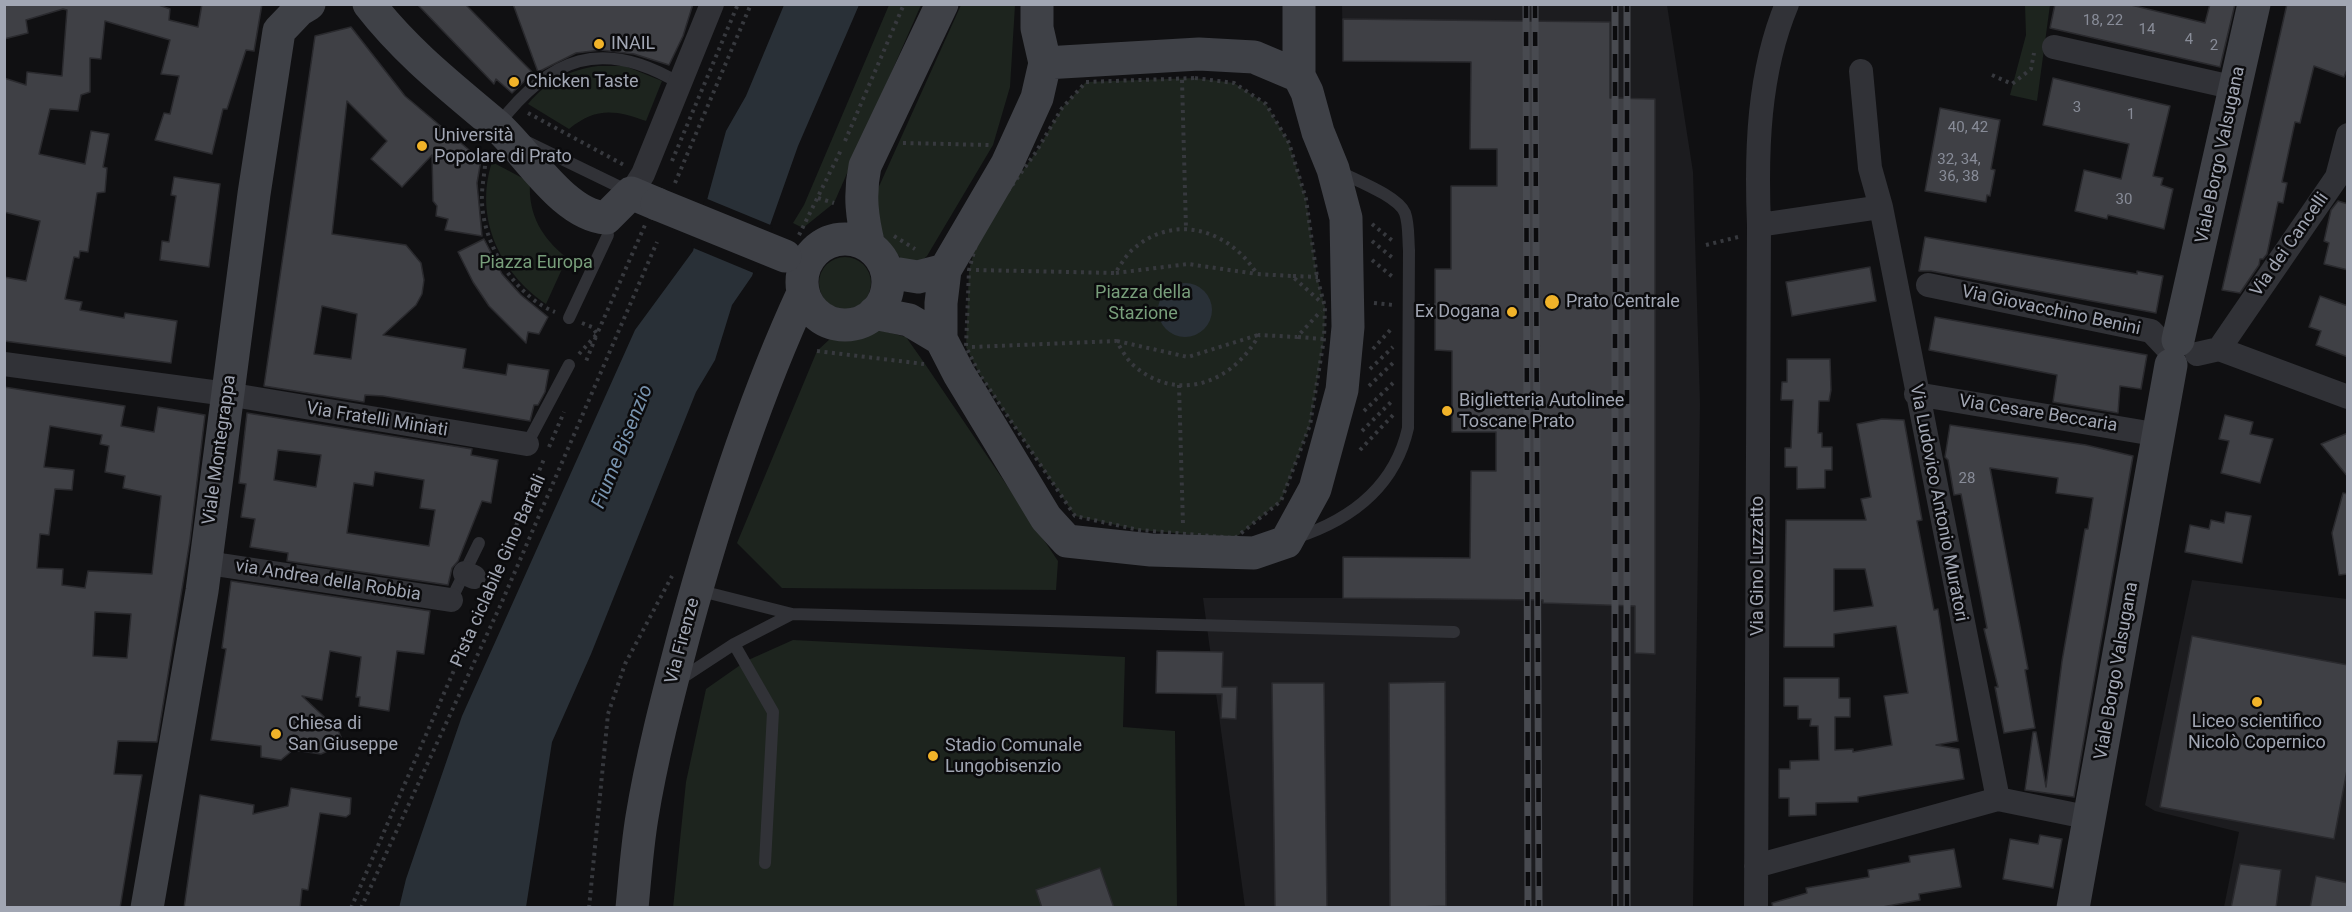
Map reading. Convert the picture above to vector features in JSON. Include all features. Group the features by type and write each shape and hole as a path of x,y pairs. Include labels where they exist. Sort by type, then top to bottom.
{"street":[{"name":"Viale Montegrappa","path":"147,908 205,560 279,31 299,10 309,4"},
{"path":"712,4 643,174 652,201 800,263"},
{"path":"800,263 815,313 825,320 850,324 874,313 886,294 882,251 861,214 860,187 865,166 860,142 942,4"},
{"path":"944,350 941,303 957,270 1026,148 1045,63 1036,28 1037,4"},
{"path":"874,313 909,320 944,350 1046,518 1067,541 1151,550 1254,553 1286,542 1315,489 1342,390 1348,278 1346,218 1333,169 1318,132 1307,92 1299,76 1299,4"},
{"name":"Via Gino Luzzatto","path":"1756,908 1759,225 1757,168 1763,98 1779,25 1787,4"},
{"name":"Viale Borgo Valsugana","path":"2073,908 2160,435 2164,396 2187,352 2188,306 2254,4"},
{"path":"382,10 427,68 462,99 487,136 583,212 607,227"},
{"path":"2054,47 2236,88"},
{"path":"1045,63 1198,54 1254,57 1299,76"},
{"name":"Via Ludovico Antonio Muratori","path":"1861,71 1870,168 1881,207 1916,394 1998,799"},
{"name":"Via dei Cancelli","path":"2187,352 2342,178 2348,135"},
{"path":"607,227 652,201"},
{"path":"1759,225 1881,207"},
{"path":"607,227 646,214 711,227"},
{"path":"800,263 834,240 852,240 882,251 918,277 957,270"},
{"name":"Via Firenze","path":"632,908 642,817 670,686 723,502 765,383 800,263"},
{"name":"Via Giovacchino Benini","path":"1928,285 2151,331 2187,352"},
{"name":"Via Firenze","path":"765,383 802,340 825,320"},
{"path":"2187,352 2348,396"},
{"name":"Via Fratelli Miniati","path":"4,364 227,394 527,444"},
{"name":"Via Cesare Beccaria","path":"1916,394 2160,435"},
{"name":"via Andrea della Robbia","path":"205,560 451,600"},
{"path":"1756,866 1998,799 2091,818"}],"lane":[{"path":"652,201 487,136 519,97 535,84 575,62 599,58 651,66 679,82"},
{"path":"1286,542 1323,529 1360,506 1391,472 1403,452 1408,428 1408,242 1404,210 1395,200 1333,169"},
{"path":"569,318 607,227"},
{"path":"527,444 569,365"},
{"path":"451,600 470,575 479,543"},
{"path":"696,590 792,614 1454,632"},
{"path":"670,686 734,644 792,614"},
{"path":"734,644 774,712 765,863"}],"path":[{"path":"668,165 676,157 738,4"},
{"path":"583,367 652,201 751,4"},
{"path":"800,263 818,198 860,142 904,4"},
{"path":"1992,75 2012,84 2031,69 2038,41 2054,47"},
{"path":"1182,78 1186,230"},
{"path":"1182,78 1234,83 1266,104 1290,143 1303,188 1317,277 1325,307 1324,339 1310,424 1281,501 1235,538 1139,530 1074,516 980,375 944,350 957,270 1026,148 1086,82 1182,78"},
{"path":"487,136 482,202 485,224 494,249 510,274 533,300 592,327 597,334"},
{"path":"860,142 1026,148"},
{"path":"818,198 834,203"},
{"path":"1369,221 1394,242"},
{"path":"1706,245 1738,237 1759,225"},
{"path":"1115,273 1130,252 1147,238 1173,230 1197,230 1225,240 1247,259 1257,274"},
{"path":"1368,237 1394,260"},
{"name":"Pista ciclabile Gino Bartali","path":"361,908 501,604 657,242"},
{"path":"882,251 918,251"},
{"path":"1365,253 1394,279"},
{"path":"957,270 1115,273 1188,264 1257,274 1292,276 1325,307"},
{"path":"1362,303 1395,305 1395,315"},
{"path":"1427,306 1436,305"},
{"path":"1297,337 1325,307"},
{"path":"1366,357 1395,326 1395,335"},
{"path":"569,365 597,334"},
{"path":"1116,341 1131,363 1155,379 1179,385 1211,381 1235,368 1249,353 1258,335"},
{"path":"817,351 944,350 1116,341 1188,357 1258,335 1324,339"},
{"path":"1367,372 1395,344 1394,424"},
{"path":"1361,394 1394,361"},
{"path":"1359,416 1394,382"},
{"path":"1179,385 1183,534"},
{"path":"1362,431 1393,400"},
{"path":"351,908 565,410"},
{"path":"1360,450 1394,414"}],"shaded area":[{"path":"1342,5 1667,5 1693,172 1700,404 1693,907 1245,907 1203,598 1343,598 1343,557 1470,558 1471,471 1496,471 1496,432 1452,432 1452,351 1435,350 1435,269 1451,269 1451,186 1497,186 1497,150 1470,149 1471,62 1343,61"},
{"name":"Liceo scientifico Nicolò Copernico","path":"2192,580 2347,599 2347,907 2224,907 2239,832 2155,811 2145,805"}],"green space":[{"path":"889,5 921,5 834,203 803,228 793,223 804,205"},
{"path":"961,5 1015,5 1010,87 993,145 927,256 916,266 902,260 873,223 876,193"},
{"path":"2025,5 2050,5 2037,101 2010,95 2026,35"},
{"path":"598,66 625,66 662,81 646,121 606,113 588,117 569,129 528,104 543,89 559,78 578,70"},
{"name":"Piazza della Stazione","path":"1195,78 1234,83 1266,104 1289,143 1306,199 1317,277 1325,307 1324,339 1310,425 1281,501 1235,538 1139,530 1075,516 980,375 966,347 969,270 980,230 1036,152 1062,108 1086,82"},
{"name":"Piazza Europa","path":"492,162 530,182 531,205 538,225 550,242 567,258 546,304 515,276 495,242 486,203 487,183"},
{"path":"840,257 850,257 859,261 867,269 871,283 867,297 859,305 850,309 840,309 831,305 823,297 819,288 819,278 823,269 831,261"},
{"path":"879,330 906,337 925,364 1058,561 1056,590 782,588 737,543 817,351 831,338"},
{"name":"Stadio Comunale Lungobisenzio","path":"793,640 1125,657 1123,727 1175,731 1177,907 673,908 686,782 706,689 746,661"}],"water":[{"name":"Fiume Bisenzio","path":"784,5 859,5 798,146 752,276 732,305 715,360 696,392 591,654 552,742 526,907 399,908 406,879 462,716 635,330 693,251 726,131 746,96"},
{"path":"1180,283 1190,283 1200,287 1208,295 1212,310 1208,325 1200,333 1190,337 1180,337 1170,333 1162,325 1158,315 1158,305 1162,295 1170,287"}],"pier":[{"path":"705,198 773,226 756,274 691,247"}],"building":[{"path":"4,4 156,4 170,9 169,20 198,27 202,4 262,4 254,51 246,50 227,109 223,109 212,154 155,140 164,113 170,114 179,76 161,74 170,40 105,21 101,59 90,58 90,92 81,95 78,111 50,109 39,154 85,164 91,131 109,134 103,167 107,168 105,192 97,193 88,252 80,251 79,258 74,257 65,299 82,302 80,310 124,318 125,313 177,321 171,363 4,341 4,277 26,281 40,221 4,212 4,78 26,85 27,72 62,76 67,10 63,9 26,20 28,33 4,39"},
{"path":"417,4 465,4 533,73 512,93 496,79 494,84"},
{"name":"INAIL","path":"513,4 693,4 683,36 669,65 634,54 601,50 576,53 538,72"},
{"path":"2055,4 2127,4 2205,23 2210,4 2235,4 2220,67 2050,28"},
{"path":"2287,4 2348,4 2348,67 2344,77 2314,66 2300,123 2295,122 2282,182 2287,183 2283,203 2278,202 2267,254 2260,259 2259,265 2240,293 2222,290"},
{"path":"1343,19 1610,22 1610,98 1655,99 1655,654 1635,653 1635,606 1543,603 1543,600 1343,598 1343,557 1470,558 1471,471 1496,471 1496,432 1452,432 1452,351 1435,350 1435,269 1451,269 1451,186 1497,186 1497,149 1470,149 1471,62 1343,61"},
{"path":"351,27 405,96 481,160 477,183 482,236 445,230 448,219 436,216 437,206 433,201 432,155 402,187 371,159 387,141 347,101 332,234 406,245 421,263 424,280 422,294 416,305 383,335 466,349 463,368 506,375 508,364 549,370 545,392 538,405 534,405 530,421 383,396 365,395 364,402 264,386 315,36","holes":["322,306 357,314 351,359 314,354"]},
{"path":"2053,78 2170,106 2153,176 2163,178 2161,185 2173,189 2164,229 2108,215 2107,219 2075,211 2084,170 2121,179 2129,144 2043,125"},
{"path":"1940,108 2000,120 1991,169 1995,170 1990,196 1987,195 1986,202 1925,191"},
{"path":"174,177 220,184 209,267 160,260 162,241 169,242 176,196 171,195"},
{"path":"2338,201 2348,204 2348,270 2324,264 2329,243 2324,241 2331,210"},
{"path":"1925,237 2137,274 2137,271 2163,276 2156,313 1931,271 1919,271"},
{"path":"484,239 502,274 521,295 548,317 539,334 528,332 526,343 489,306 473,282 458,252"},
{"path":"1870,267 1876,301 1792,316 1786,282"},
{"path":"2320,296 2348,306 2348,357 2316,345 2321,331 2309,327"},
{"path":"1935,317 2147,355 2141,389 2120,386 2118,413 2053,402 2057,375 1929,350"},
{"path":"1787,359 1830,359 1829,401 1819,401 1818,433 1822,433 1822,447 1832,447 1832,470 1825,470 1825,488 1797,489 1797,467 1785,467 1785,448 1791,448 1793,400 1781,400 1782,382 1787,382"},
{"path":"4,387 125,406 121,426 154,432 158,407 205,415 190,540 157,742 118,741 114,774 142,775 120,908 4,908","holes":["50,426 102,435 100,444 109,446 105,472 125,476 123,488 161,496 152,574 88,571 85,588 62,585 63,569 37,568 40,534 49,535 55,489 72,490 74,470 44,467","95,612 131,614 127,658 93,656"]},
{"path":"247,413 472,449 471,455 498,460 491,503 482,501 458,561 452,568 448,585 287,561 288,553 250,547 255,519 241,517 246,484 239,483","holes":["278,450 321,455 316,487 274,480","375,472 424,480 420,508 435,510 429,546 347,533 354,483 373,486"]},
{"path":"2225,415 2253,422 2250,434 2273,439 2260,483 2221,473 2229,441 2219,439"},
{"path":"1882,419 1904,420 1922,520 1917,521 1934,610 1938,609 1958,741 1936,745 1959,749 1964,779 1858,797 1858,802 1816,803 1816,815 1789,816 1789,798 1779,798 1779,769 1790,769 1790,761 1819,760 1818,726 1810,726 1811,719 1798,719 1798,706 1784,706 1784,678 1839,678 1839,698 1850,698 1850,717 1835,717 1835,750 1853,749 1853,752 1892,745 1884,696 1908,693 1896,626 1834,634 1834,647 1784,647 1786,520 1866,520 1861,499 1871,497 1857,424","holes":["1834,569 1865,569 1873,606 1834,611"]},
{"path":"1950,425 2086,445 2133,456 2074,797 2025,790 2033,732 2036,732 2046,787 2062,661 2085,529 2088,529 2093,498 2056,493 2058,478 1990,468 2028,669 2025,670 2035,728 2004,733 1995,687 1998,687 1984,629 1987,628 1961,494 1954,495 1948,460 1945,457"},
{"path":"2348,433 2348,477 2321,444"},
{"path":"2343,493 2348,494 2348,574 2339,575 2332,533"},
{"path":"2226,512 2251,516 2242,563 2185,552 2190,525 2209,529 2211,520 2224,523"},
{"path":"231,581 430,611 424,654 397,651 389,711 359,706 360,697 356,697 361,657 330,651 322,700 302,696 338,730 341,737 334,748 321,754 293,750 281,760 261,757 261,746 211,740 226,649 222,648"},
{"name":"Liceo scientifico Nicolò Copernico","path":"2192,636 2348,665 2348,765 2334,839 2160,807"},
{"path":"1157,651 1223,652 1222,687 1237,687 1236,719 1221,718 1222,694 1156,693"},
{"path":"1445,682 1446,906 1390,908 1389,683"},
{"path":"1272,683 1324,683 1327,908 1275,908"},
{"path":"291,788 351,798 350,814 346,817 320,813 308,890 302,889 300,908 184,908 200,795 254,805 253,814 288,806"},
{"path":"2040,835 2062,839 2053,888 2003,879 2010,839 2038,844"},
{"path":"1954,849 1961,887 1919,894 1920,900 1877,908 1773,908 1772,903 1807,893 1806,888 1869,877 1868,870 1910,862 1909,856"},
{"path":"2240,864 2281,870 2276,908 2231,908"},
{"path":"1100,868 1114,908 1042,908 1036,890"},
{"path":"2316,876 2348,883 2348,908 2310,908"}],"railway":[{"path":"1526,4 1528,908"},
{"path":"1535,4 1539,908"},
{"path":"1615,4 1615,908"},
{"path":"1627,4 1627,908"}],"place":[{"name":"INAIL","path":"599,44"},
{"name":"Chicken Taste","path":"514,82"},
{"name":"Università Popolare di Prato","path":"422,146"},
{"name":"Prato Centrale","path":"1552,302"},
{"name":"Ex Dogana","path":"1512,312"},
{"name":"Biglietteria Autolinee Toscane Prato","path":"1447,411"},
{"name":"Liceo scientifico Nicolò Copernico","path":"2257,702"},
{"name":"Chiesa di San Giuseppe","path":"276,734"},
{"name":"Stadio Comunale Lungobisenzio","path":"933,756"}]}
